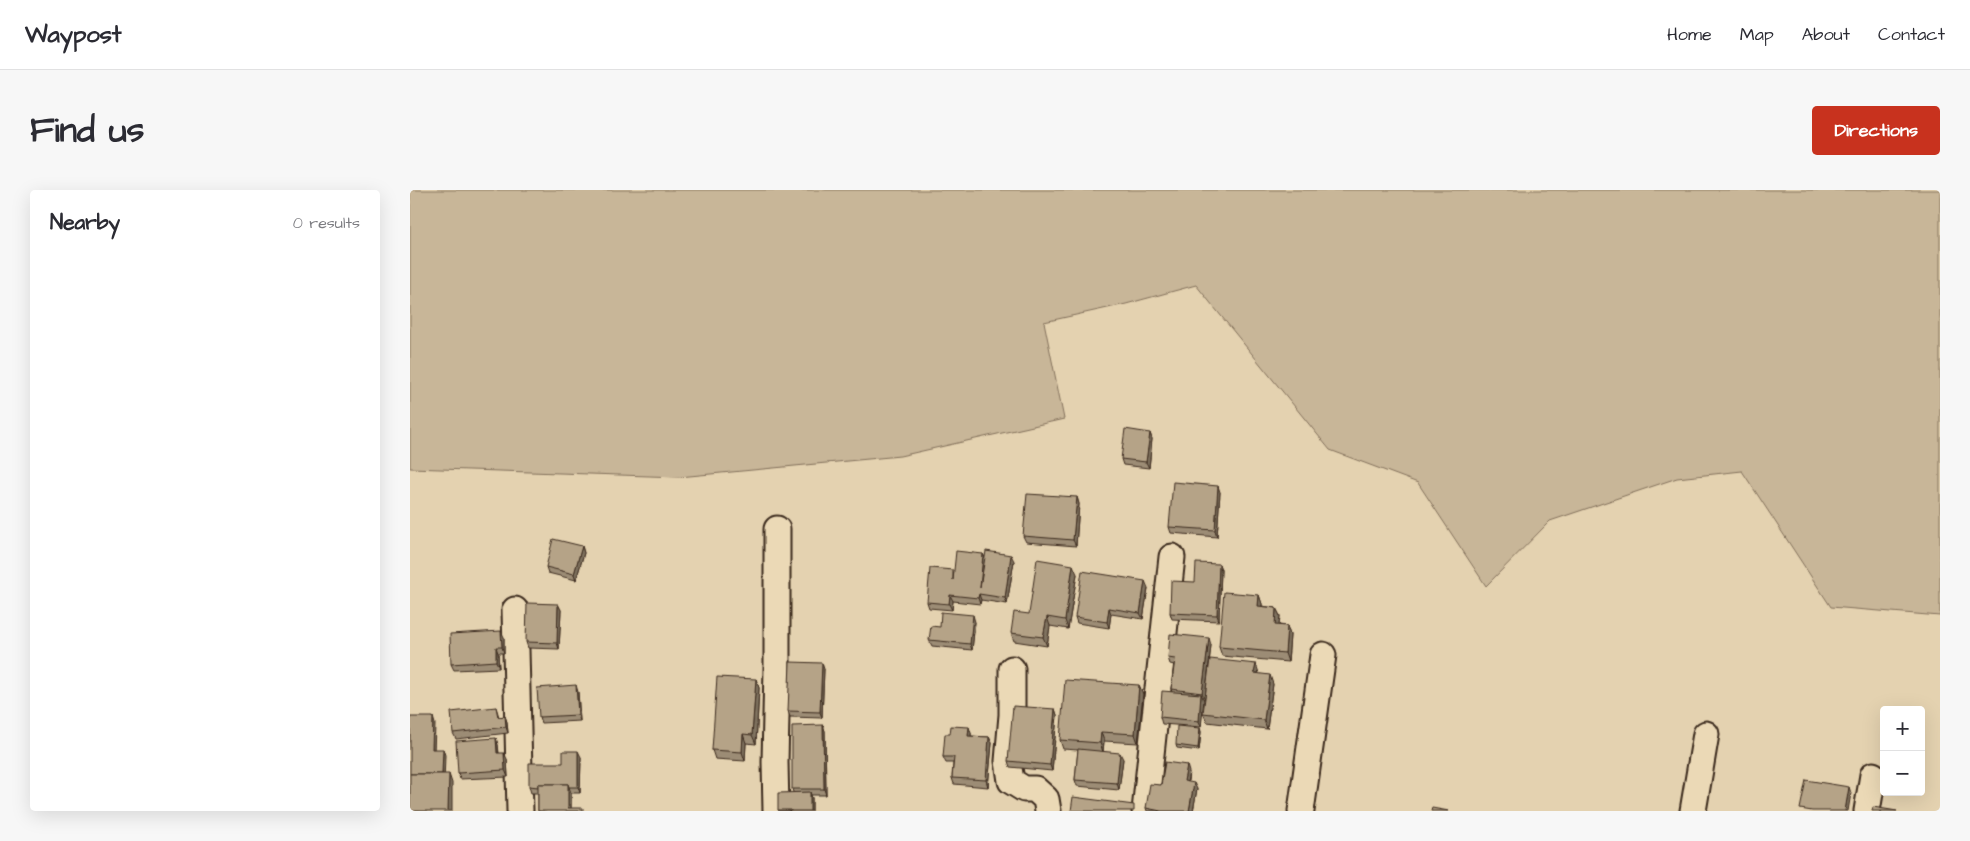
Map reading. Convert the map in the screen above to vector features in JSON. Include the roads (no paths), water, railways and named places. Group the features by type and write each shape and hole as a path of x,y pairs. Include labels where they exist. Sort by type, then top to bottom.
{"street":[{"path":"776,811 777,529"},
{"path":"1145,811 1172,558"},
{"path":"515,610 520,811"},
{"path":"1301,811 1323,655"},
{"path":"1012,669 1008,761 1011,781 1024,789 1035,789 1046,799 1048,811"},
{"path":"1693,811 1706,734"},
{"path":"1867,811 1873,775"}]}
